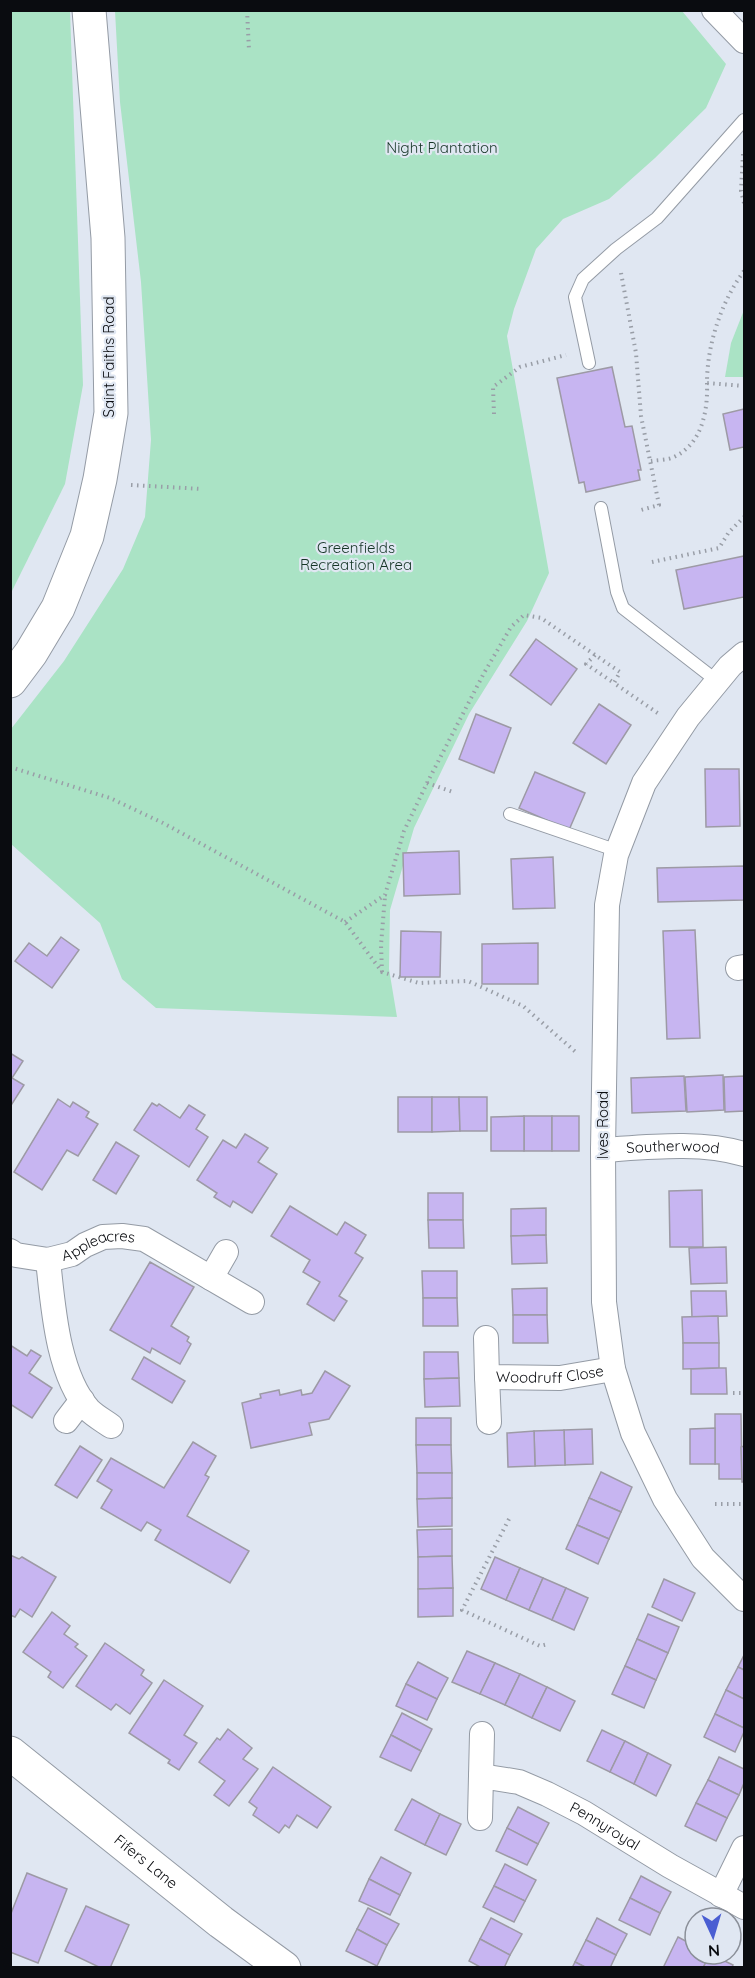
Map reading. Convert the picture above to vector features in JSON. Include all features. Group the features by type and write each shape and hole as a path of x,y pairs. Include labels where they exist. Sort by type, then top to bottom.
{"street":[{"name":"Saint Faiths Road","path":"10,681 31,654 58,608 87,536 99,484 111,413 108,238 89,10"},
{"path":"714,10 744,41"},
{"name":"Ives Road","path":"744,654 717,681 680,728 644,783 618,851 607,905 603,1150 604,1302 613,1369 633,1433 665,1499 703,1558 744,1599"},
{"name":"Southerwood","path":"603,1150 709,1147 744,1154"},
{"name":"Appleacres","path":"10,1251 16,1255 48,1260 72,1254 103,1237 122,1236 144,1239 252,1302"},
{"path":"211,1278 226,1252"},
{"name":"Appleacres","path":"48,1260 60,1343 71,1379 90,1411 111,1426"},
{"name":"Woodruff Close","path":"486,1338 489,1422"},
{"name":"Woodruff Close","path":"487,1377 560,1378 613,1369"},
{"path":"66,1422 82,1400"},
{"path":"480,1818 482,1734"},
{"name":"Fifers Lane","path":"10,1753 220,1922 284,1968"},
{"name":"Pennyroyal","path":"482,1776 519,1782 547,1794 584,1813 721,1895 744,1906"},
{"path":"721,1895 744,1848"}],"lane":[{"path":"589,363 575,297 583,279 616,249 657,218 744,120"},
{"path":"601,508 617,592 623,608 717,681"},
{"path":"510,814 618,851"}],"path":[{"path":"247,10 249,50"},
{"path":"744,149 741,191 744,203"},
{"path":"651,461 673,458 689,446 704,423 708,399 707,368 717,322 744,271"},
{"path":"622,279 636,353 641,416 659,505 642,510"},
{"path":"494,414 494,387 520,367 560,357"},
{"path":"707,383 744,386"},
{"path":"99,484 202,489"},
{"path":"652,562 719,548 729,532 744,517"},
{"path":"382,972 381,928 385,896 404,831 484,673 511,627 524,615 541,618 620,672 614,682"},
{"path":"595,655 586,664 680,728"},
{"path":"10,766 110,798 163,823 345,922 382,972 419,983 468,981 523,1005 576,1054 604,1060"},
{"path":"427,783 453,792"},
{"path":"345,922 385,896"},
{"path":"733,1393 744,1393"},
{"path":"715,1504 744,1504"},
{"path":"509,1519 462,1610 540,1646 548,1644"}],"green space":[{"path":"11,10 70,11 83,385 65,484 11,593"},
{"name":"Greenfields Recreation Area","path":"115,11 682,11 726,64 706,108 655,158 609,199 563,219 536,249 514,309 507,336 549,573 527,621 469,714 414,828 390,910 389,969 397,1017 156,1008 122,979 100,923 11,844 11,729 64,661 123,569 145,517 151,440 141,282 120,102"},
{"path":"744,310 744,377 725,377 731,343"}],"building":[{"path":"612,367 625,427 632,426 641,470 638,470 640,480 586,492 584,482 579,483 557,378"},
{"path":"744,409 744,447 730,450 723,414"},
{"path":"744,556 744,597 684,609 676,570"},
{"path":"536,639 577,669 551,705 510,675"},
{"path":"599,704 631,725 606,764 573,743"},
{"path":"476,714 511,728 494,773 459,759"},
{"path":"705,769 739,769 740,826 706,827"},
{"path":"535,772 585,793 569,830 519,808"},
{"path":"459,851 460,894 404,896 403,853"},
{"path":"553,857 555,908 513,909 511,859"},
{"path":"744,866 744,900 658,902 657,868"},
{"path":"695,930 700,1038 667,1039 663,931"},
{"path":"401,931 441,932 440,977 400,977"},
{"path":"61,937 79,950 52,988 15,961 29,943 47,956"},
{"path":"538,943 538,984 482,984 482,944"},
{"path":"10,1053 23,1061 12,1078 24,1085 10,1107"},
{"path":"723,1075 724,1110 687,1112 685,1077"},
{"path":"684,1076 686,1111 632,1113 631,1078"},
{"path":"744,1076 744,1111 725,1112 724,1077"},
{"path":"398,1097 432,1097 432,1132 398,1132"},
{"path":"432,1097 459,1097 460,1131 432,1132"},
{"path":"459,1097 487,1097 487,1131 460,1131"},
{"path":"58,1099 70,1107 73,1102 89,1112 86,1117 98,1124 78,1156 67,1150 42,1190 14,1172"},
{"path":"152,1103 157,1106 159,1104 180,1118 189,1105 205,1115 196,1129 208,1137 189,1167 134,1130"},
{"path":"524,1116 552,1116 552,1151 524,1151"},
{"path":"524,1116 524,1151 491,1151 491,1117"},
{"path":"552,1116 579,1116 579,1151 552,1151"},
{"path":"245,1134 268,1148 258,1162 277,1174 252,1213 233,1201 230,1207 214,1197 217,1193 197,1180 223,1140 236,1148"},
{"path":"116,1142 139,1156 116,1194 93,1180"},
{"path":"702,1190 703,1247 670,1247 669,1191"},
{"path":"428,1193 463,1193 463,1220 428,1220"},
{"path":"290,1206 337,1235 345,1222 366,1235 355,1253 363,1258 339,1296 347,1301 334,1321 307,1304 320,1282 303,1272 310,1260 271,1236"},
{"path":"546,1208 546,1235 511,1236 511,1209"},
{"path":"428,1220 463,1220 464,1248 429,1248"},
{"path":"546,1235 547,1263 512,1264 511,1236"},
{"path":"726,1247 727,1283 691,1284 689,1248"},
{"path":"150,1262 194,1287 171,1326 189,1337 187,1341 191,1344 180,1364 152,1348 150,1353 110,1330"},
{"path":"422,1271 457,1271 457,1298 423,1298"},
{"path":"547,1288 547,1315 513,1315 512,1289"},
{"path":"691,1291 726,1291 727,1316 692,1317"},
{"path":"423,1298 457,1298 458,1326 423,1326"},
{"path":"513,1315 547,1315 548,1343 513,1343"},
{"path":"718,1316 719,1343 683,1343 682,1317"},
{"path":"683,1343 719,1343 719,1368 683,1369"},
{"path":"10,1345 27,1356 31,1350 41,1356 29,1373 52,1388 32,1418 10,1404"},
{"path":"424,1352 458,1352 459,1378 424,1379"},
{"path":"144,1357 185,1381 172,1403 132,1379"},
{"path":"726,1368 727,1394 691,1394 691,1369"},
{"path":"325,1371 350,1386 329,1419 309,1423 312,1435 251,1448 242,1403 261,1398 260,1394 279,1390 280,1395 301,1390 302,1395 312,1393"},
{"path":"459,1378 460,1406 425,1407 424,1379"},
{"path":"715,1414 741,1414 742,1479 719,1479 719,1464 715,1464"},
{"path":"416,1418 451,1418 451,1445 416,1445"},
{"path":"715,1428 715,1464 690,1464 690,1429"},
{"path":"592,1429 593,1464 565,1465 564,1430"},
{"path":"564,1430 565,1465 535,1466 534,1431"},
{"path":"534,1431 535,1466 508,1467 507,1433"},
{"path":"193,1442 216,1456 205,1475 209,1477 187,1516 249,1551 230,1583 155,1540 161,1530 147,1522 141,1531 101,1508 112,1490 97,1481 111,1458 164,1488"},
{"path":"416,1445 451,1445 452,1473 417,1473"},
{"path":"80,1446 102,1460 77,1498 55,1485"},
{"path":"744,1446 744,1482 742,1482 741,1447"},
{"path":"601,1472 632,1487 621,1512 589,1498"},
{"path":"417,1473 452,1473 452,1498 417,1499"},
{"path":"452,1498 452,1526 418,1527 417,1499"},
{"path":"589,1498 621,1512 609,1539 577,1525"},
{"path":"577,1525 609,1539 598,1564 566,1549"},
{"path":"452,1529 452,1556 418,1557 417,1530"},
{"path":"10,1555 19,1559 22,1557 56,1577 32,1617 20,1609 15,1617 10,1615"},
{"path":"452,1556 453,1588 418,1589 418,1557"},
{"path":"495,1557 520,1568 506,1600 481,1589"},
{"path":"520,1568 543,1578 529,1610 506,1600"},
{"path":"543,1578 566,1588 552,1620 529,1610"},
{"path":"664,1579 695,1593 682,1621 652,1607"},
{"path":"453,1588 453,1616 418,1617 418,1589"},
{"path":"566,1588 588,1598 574,1630 552,1620"},
{"path":"52,1612 70,1626 64,1634 78,1644 75,1647 87,1656 63,1688 48,1677 51,1672 23,1652"},
{"path":"648,1614 679,1627 668,1653 637,1639"},
{"path":"637,1639 668,1653 656,1680 625,1666"},
{"path":"105,1643 144,1670 141,1675 152,1683 130,1714 116,1704 111,1710 76,1686"},
{"path":"467,1651 495,1663 480,1694 452,1682"},
{"path":"744,1655 744,1670 738,1667"},
{"path":"418,1662 448,1678 437,1699 406,1684"},
{"path":"495,1663 520,1674 505,1705 480,1694"},
{"path":"625,1666 656,1680 644,1708 612,1694"},
{"path":"738,1667 744,1670 744,1699 726,1690"},
{"path":"520,1674 547,1687 532,1718 505,1705"},
{"path":"164,1680 203,1706 184,1735 197,1743 179,1770 168,1763 170,1760 129,1733"},
{"path":"406,1684 437,1699 427,1720 396,1706"},
{"path":"547,1687 575,1701 560,1731 532,1718"},
{"path":"726,1690 744,1699 744,1728 715,1714"},
{"path":"402,1713 432,1729 421,1751 391,1735"},
{"path":"715,1714 744,1728 735,1752 704,1737"},
{"path":"228,1729 252,1748 243,1759 258,1769 229,1806 214,1795 225,1781 199,1762 217,1738 220,1740"},
{"path":"602,1730 625,1741 610,1772 587,1761"},
{"path":"391,1735 421,1751 411,1771 380,1757"},
{"path":"625,1741 648,1753 634,1784 610,1772"},
{"path":"648,1753 671,1765 656,1796 634,1784"},
{"path":"719,1757 744,1769 744,1783 739,1795 708,1780"},
{"path":"273,1767 331,1807 317,1828 297,1815 289,1828 285,1825 279,1833 253,1815 257,1808 249,1802"},
{"path":"708,1780 739,1795 727,1818 696,1803"},
{"path":"412,1799 440,1814 425,1845 395,1830"},
{"path":"696,1803 727,1818 716,1841 685,1826"},
{"path":"518,1807 549,1823 538,1844 507,1828"},
{"path":"440,1814 461,1824 446,1855 425,1845"},
{"path":"507,1828 538,1844 527,1865 496,1851"},
{"path":"381,1857 411,1873 400,1895 369,1879"},
{"path":"505,1864 536,1880 525,1901 494,1886"},
{"path":"27,1873 67,1889 38,1963 10,1952 10,1916"},
{"path":"641,1876 671,1892 660,1913 630,1898"},
{"path":"369,1879 400,1895 390,1915 359,1901"},
{"path":"494,1886 525,1901 514,1922 483,1907"},
{"path":"630,1898 660,1913 650,1935 619,1920"},
{"path":"86,1906 129,1925 110,1968 101,1968 65,1951"},
{"path":"368,1908 399,1924 387,1945 357,1929"},
{"path":"491,1918 522,1934 510,1955 480,1939"},
{"path":"597,1918 627,1934 616,1955 586,1940"},
{"path":"357,1929 387,1945 377,1966 346,1951"},
{"path":"678,1937 683,1940 683,1966 704,1966 703,1968 663,1968"},
{"path":"480,1939 510,1955 504,1968 482,1968 469,1961"},
{"path":"586,1940 616,1955 610,1968 587,1968 575,1962"},
{"path":"575,1962 587,1968 572,1968"},
{"path":"704,1966 733,1966 732,1968 703,1968"}],"park label":[{"name":"Night Plantation","path":"442,148"}]}
